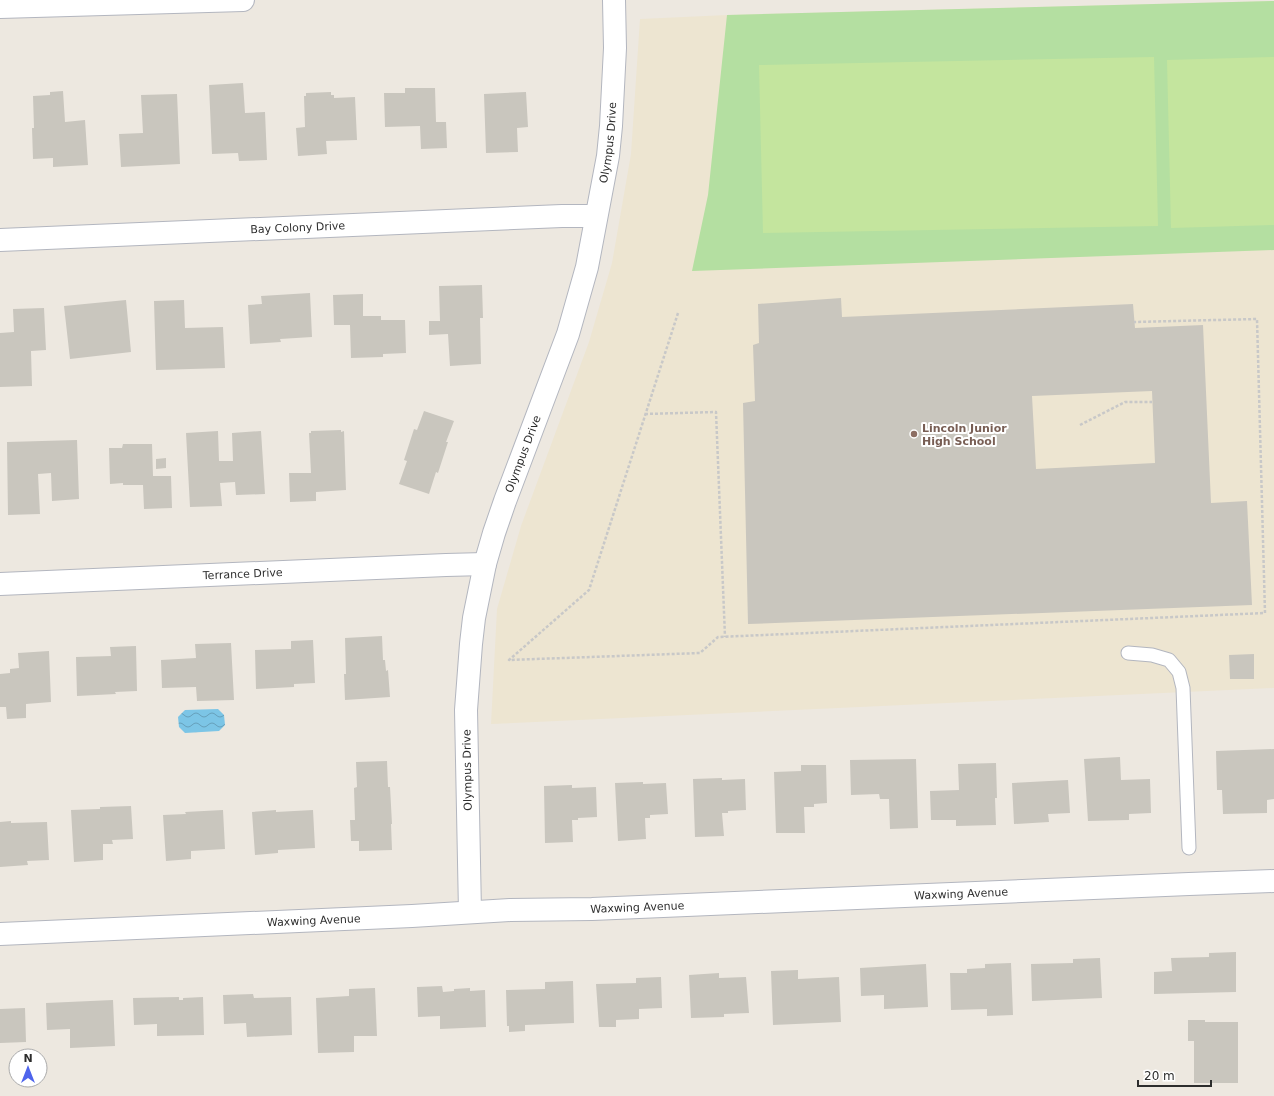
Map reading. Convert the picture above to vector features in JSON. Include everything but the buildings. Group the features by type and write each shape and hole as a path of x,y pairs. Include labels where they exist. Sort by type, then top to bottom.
{"street":[{"path":"0,6 243,0"},
{"name":"Olympus Drive","path":"470,912 466,710 470,644 485,564 505,501 568,334 587,267 608,156 615,48 614,0"},
{"name":"Bay Colony Drive","path":"0,240 596,216"},
{"name":"Terrance Drive","path":"0,584 485,564"},
{"name":"Waxwing Avenue","path":"0,934 404,917 510,910 608,908 1274,881"}],"lane":[{"path":"1128,654 1152,655 1169,660 1179,672 1183,688 1189,848"}],"path":[{"path":"678,313 589,590 509,660 700,653 718,637 1265,613 1257,319 1134,322"},
{"path":"1080,425 1125,402 1152,402"},
{"path":"645,414 716,412 725,637"}],"shaded area":[{"name":"Lincoln Junior High School","path":"1274,1 1274,688 491,724 497,609 521,526 589,342 612,263 631,154 640,19 727,15"}],"green space":[{"path":"1274,1 1274,250 692,271 708,195 727,15"},
{"path":"1154,57 1158,226 763,233 759,65"},
{"path":"1274,57 1274,225 1171,228 1167,60"}],"water":[{"path":"218,709 224,715 225,725 219,731 185,733 179,727 178,717 185,710"}],"place":[{"name":"Lincoln Junior High School","path":"914,434"}]}
